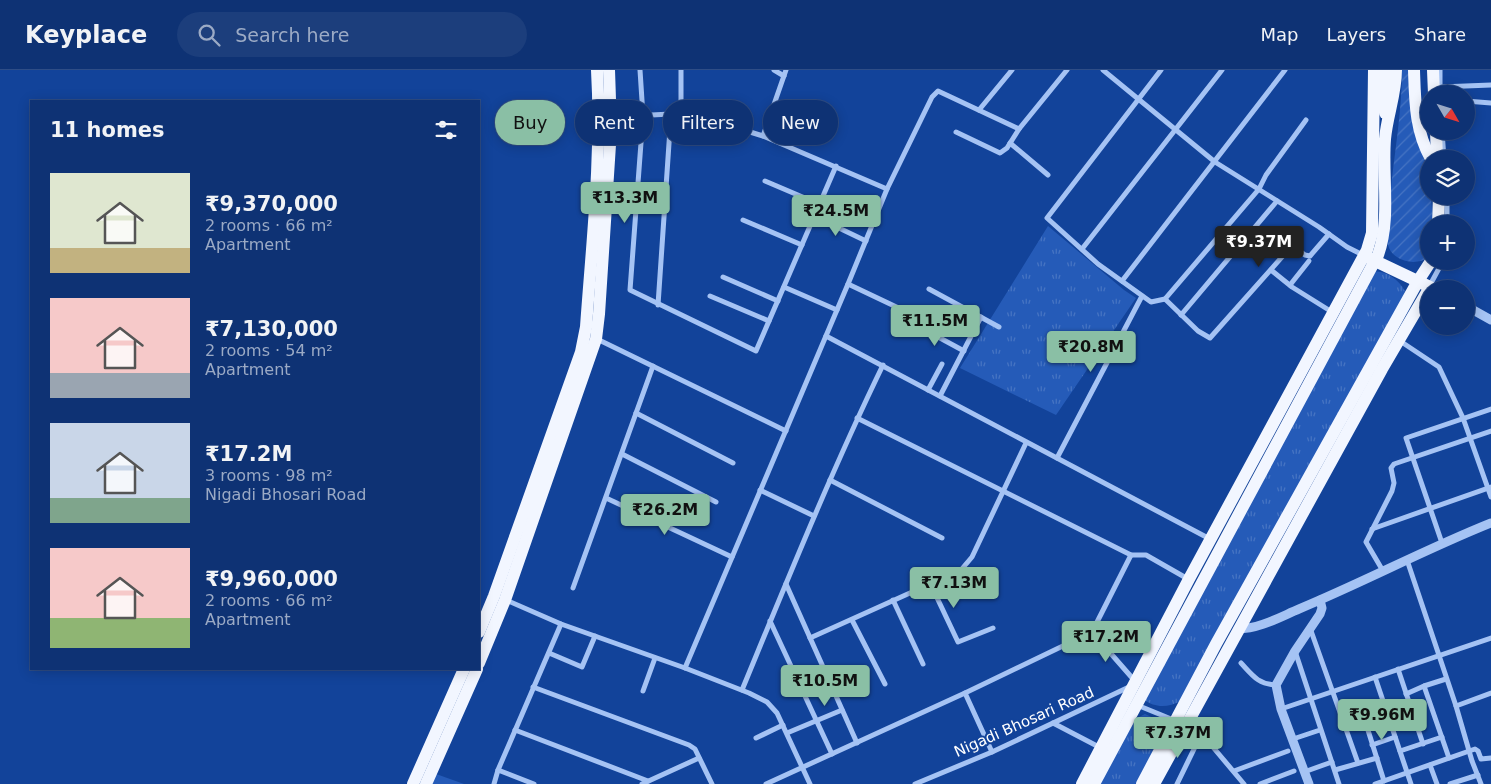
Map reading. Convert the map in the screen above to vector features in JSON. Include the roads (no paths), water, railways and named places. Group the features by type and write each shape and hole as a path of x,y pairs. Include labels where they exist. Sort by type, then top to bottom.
{"main road":[{"path":"597,70 602,100"},
{"path":"606,100 609,70"},
{"path":"1094,784 1137,686 1189,579 1332,312 1370,258 1374,70"},
{"path":"1137,686 1384,234 1385,70"},
{"path":"1386,138 1394,97 1396,70"},
{"path":"1414,70 1414,98 1418,128 1426,150"},
{"path":"1433,70 1436,85"},
{"path":"480,660 580,352 590,338 600,145"},
{"path":"1370,258 1418,281"},
{"path":"1154,784 1180,723 1425,270"},
{"path":"1142,784 1238,629 1382,369 1420,307"},
{"path":"480,630 499,598"},
{"path":"413,784 464,670"},
{"path":"426,784 476,670"},
{"path":"1082,784 1101,748 1131,702"}],"street":[{"path":"640,70 642,100"},
{"path":"681,70 681,100"},
{"path":"774,70 784,76"},
{"path":"776,100 786,70"},
{"path":"979,110 1012,70"},
{"path":"956,132 1000,153 1007,148 1019,129 1067,70"},
{"path":"1103,70 1215,162 1260,189 1347,247 1370,258"},
{"path":"1161,70 1047,218 1082,250 1151,302 1165,299 1260,189 1266,175 1306,120"},
{"path":"1082,250 1222,70"},
{"path":"1122,281 1285,70"},
{"path":"1438,85 1440,70"},
{"path":"1475,86 1491,85"},
{"path":"685,668 887,189 932,96 938,91 1019,129"},
{"path":"1475,102 1491,103"},
{"path":"753,133 763,136"},
{"path":"1010,143 1048,175"},
{"path":"641,145 630,290 756,351 836,166"},
{"path":"658,305 669,145"},
{"path":"785,145 887,189"},
{"path":"765,181 819,204"},
{"path":"1181,316 1277,201"},
{"path":"814,216 866,241"},
{"path":"743,220 802,245"},
{"path":"1165,299 1181,316 1210,338 1292,247 1310,256 1329,234"},
{"path":"1290,285 1309,261"},
{"path":"1271,270 1290,285 1332,312"},
{"path":"724,277 778,301"},
{"path":"848,284 907,312"},
{"path":"784,287 837,310"},
{"path":"929,289 999,327"},
{"path":"710,296 769,321"},
{"path":"1057,458 1142,296"},
{"path":"1475,310 1490,316"},
{"path":"940,396 981,317"},
{"path":"916,325 964,351"},
{"path":"826,336 1211,540"},
{"path":"590,338 653,366 786,431"},
{"path":"1399,341 1439,367 1463,418 1491,497"},
{"path":"928,390 942,364"},
{"path":"742,690 814,516 857,418 883,365"},
{"path":"573,588 653,366"},
{"path":"1442,543 1406,438 1491,409"},
{"path":"636,413 733,463"},
{"path":"857,418 1131,555 1146,555 1189,579"},
{"path":"1383,571 1367,545 1367,539 1392,491 1394,483 1391,468 1394,464 1491,431"},
{"path":"810,638 893,600 931,585 954,574 967,564 1026,443"},
{"path":"622,454 716,502"},
{"path":"830,480 942,538"},
{"path":"1372,530 1489,487"},
{"path":"760,490 814,516"},
{"path":"606,498 732,556"},
{"path":"1238,629 1260,626 1442,543 1491,523"},
{"path":"766,784 965,693 1092,632 1131,555"},
{"path":"1407,560 1481,784"},
{"path":"786,584 856,743"},
{"path":"931,585 958,642 993,628"},
{"path":"499,598 561,624 742,690 767,702 777,713 810,784"},
{"path":"893,600 923,664"},
{"path":"1309,784 1281,709 1276,685 1295,651 1320,614 1322,608 1320,600"},
{"path":"852,620 885,684"},
{"path":"770,621 832,754"},
{"path":"494,784 498,770 561,624"},
{"path":"1310,628 1358,763"},
{"path":"1092,632 1137,686"},
{"path":"549,653 582,667 595,636"},
{"path":"1281,709 1491,638"},
{"path":"1295,651 1339,784"},
{"path":"643,692 655,658"},
{"path":"1241,663 1256,679 1265,684 1276,685"},
{"path":"1398,669 1423,744"},
{"path":"1375,676 1411,784"},
{"path":"1406,694 1446,679"},
{"name":"Nigadi Bhosari Road","path":"915,784 992,752 1137,686"},
{"path":"1424,686 1449,758"},
{"path":"533,688 689,745 695,749 712,784"},
{"path":"965,693 992,752"},
{"path":"1456,706 1491,693"},
{"path":"1341,714 1383,700"},
{"path":"1131,702 1180,723 1192,732 1197,743 1177,784"},
{"path":"1360,708 1384,781"},
{"path":"787,733 842,710"},
{"path":"1053,723 1101,748"},
{"path":"756,738 783,725"},
{"path":"515,730 645,783 699,758"},
{"path":"1293,739 1320,730"},
{"path":"1372,744 1395,737"},
{"path":"1400,751 1442,737"},
{"path":"1195,739 1212,746 1244,784"},
{"path":"1375,784 1470,751 1477,750 1481,759 1491,758"},
{"path":"1234,771 1288,751"},
{"path":"1334,770 1377,758"},
{"path":"1304,772 1332,762"},
{"path":"1430,765 1437,784"},
{"path":"498,770 534,784"},
{"path":"1260,784 1294,771"},
{"path":"1450,784 1478,774"}]}
